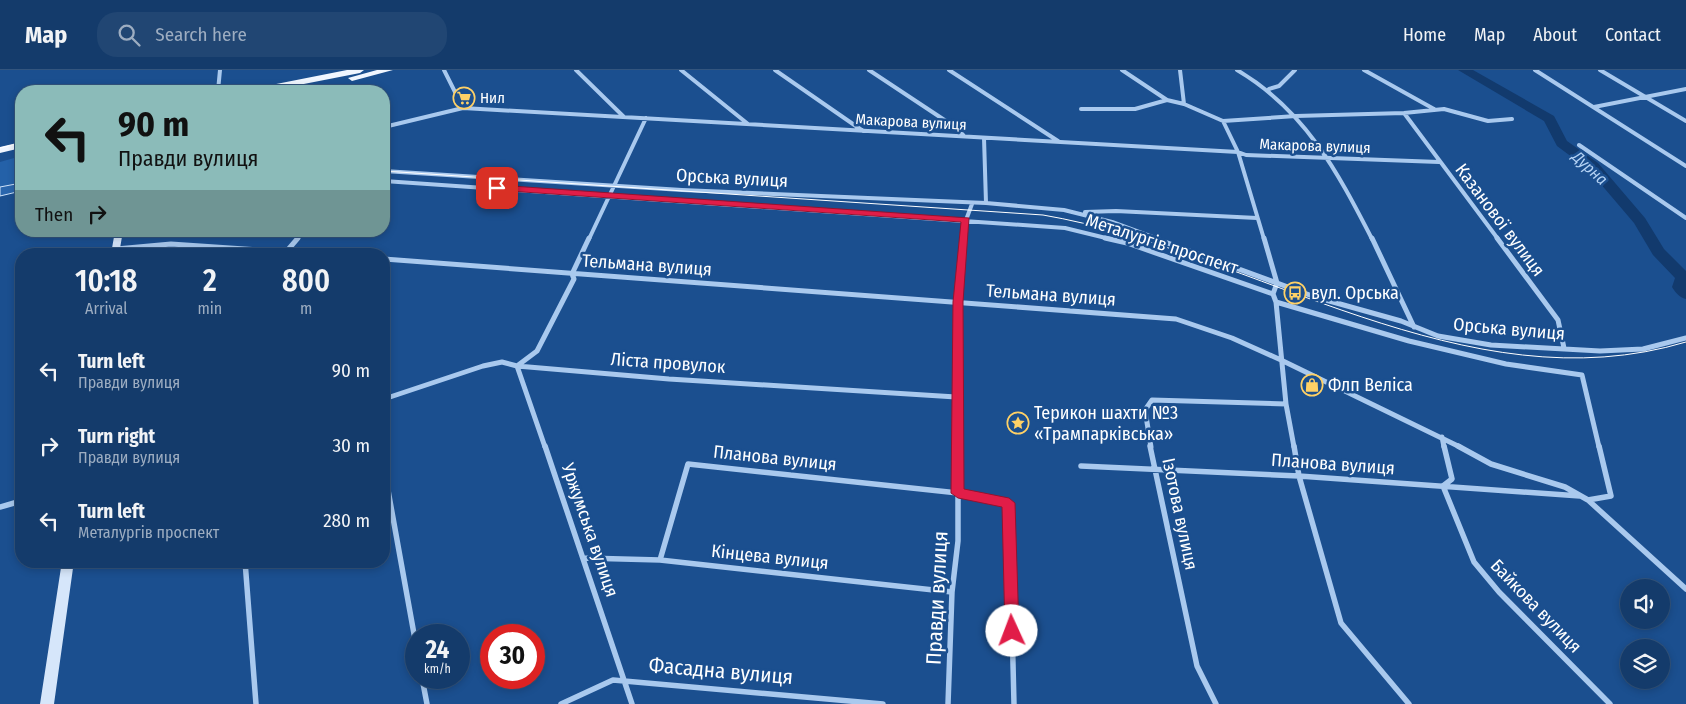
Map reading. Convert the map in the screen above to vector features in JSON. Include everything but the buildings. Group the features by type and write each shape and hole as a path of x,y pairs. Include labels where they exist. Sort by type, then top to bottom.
{"main road":[{"path":"280,85 327,73 360,70"},
{"path":"315,85 389,70"},
{"path":"0,144 15,140"},
{"path":"0,150 15,146"},
{"path":"48,704 67,568"}],"street":[{"path":"219,85 220,70"},
{"path":"444,70 463,108"},
{"path":"576,70 625,117"},
{"path":"681,70 748,124"},
{"path":"775,70 864,131"},
{"path":"869,70 958,129 964,136"},
{"path":"949,70 1059,142"},
{"path":"1122,70 1167,100 1184,104 1223,121 1296,116 1404,113 1444,108 1488,121 1512,119"},
{"path":"1180,70 1184,104"},
{"path":"1237,70 1258,80 1269,89 1296,116 1328,156 1404,300 1414,327"},
{"path":"1269,89 1279,86 1295,70"},
{"path":"1364,70 1435,109"},
{"path":"1535,70 1686,166"},
{"path":"1600,70 1686,121"},
{"path":"1594,107 1686,89"},
{"path":"1081,109 1135,109 1167,100"},
{"name":"Макарова вулиця","path":"390,126 463,108 1238,152 1246,155 1328,156 1439,162"},
{"name":"Казанової вулиця","path":"1404,113 1558,320 1564,348"},
{"path":"517,366 537,351 574,279 572,274 616,185 646,118"},
{"path":"1223,121 1238,152 1277,283 1273,294 1276,302 1286,404 1300,476 1342,623 1409,704"},
{"path":"984,138 986,203"},
{"path":"1579,145 1686,218"},
{"name":"Орська вулиця","path":"390,171 682,190 972,204 986,203 1079,212 1116,211 1257,218"},
{"name":"Металургів проспект","path":"390,181 611,194 1064,228 1095,234 1273,294"},
{"name":"Правди вулиця","path":"948,704 952,592 958,542 956,398 958,302 966,220 972,204"},
{"name":"Орська вулиця","path":"1079,212 1158,238 1277,283 1438,336 1462,341 1530,348 1600,351 1643,349 1686,338"},
{"path":"289,248 298,237"},
{"path":"139,248 170,244 225,248"},
{"name":"Тельмана вулиця","path":"390,259 1176,319 1232,338 1281,360 1442,437 1491,464 1565,487 1586,498 1686,589"},
{"name":"Планова вулиця","path":"1081,466 1300,476 1586,498 1611,496 1582,375 1506,364 1419,343 1276,302"},
{"name":"Ліста провулок","path":"390,397 483,366 502,362 517,366 668,379 956,398"},
{"name":"Уржумська вулиця","path":"517,366 584,558 632,704"},
{"name":"Ізотова вулиця","path":"1216,704 1196,666 1154,469 1146,410 1152,400 1286,404"},
{"path":"1442,437 1452,479 1443,486"},
{"name":"Планова вулиця","path":"660,560 688,464 958,493"},
{"name":"Байкова вулиця","path":"1443,486 1474,562 1499,592 1610,704"},
{"path":"958,493 1009,503 1014,704"},
{"path":"390,501 412,624"},
{"path":"0,507 15,503"},
{"name":"Кінцева вулиця","path":"584,558 660,560 952,592"},
{"path":"246,568 256,704"},
{"name":"Фасадна вулиця","path":"561,704 614,680 883,704"},
{"path":"424,689 427,704"}],"shaded area":[{"path":"15,158 15,184 0,187 0,162"}],"waterway":[{"name":"Дурна","path":"1464,70 1549,119 1562,143 1593,166 1640,221 1658,252 1683,277 1680,287 1686,294"}],"tram line":[{"path":"0,148 15,144"},
{"path":"390,171 1043,215 1122,234 1202,259 1361,317 1442,340 1522,355 1604,357 1686,342"}],"place":[{"name":"Нил","path":"464,98"},
{"name":"вул. Орська","path":"1295,293"},
{"name":"Флп Веліса","path":"1312,385"},
{"name":"Терикон шахти №3 «Трампарківська»","path":"1018,423"}],"route":[{"path":"497,188 611,194 966,220 958,302 956,398 958,493 1009,503 1012,631"}]}
